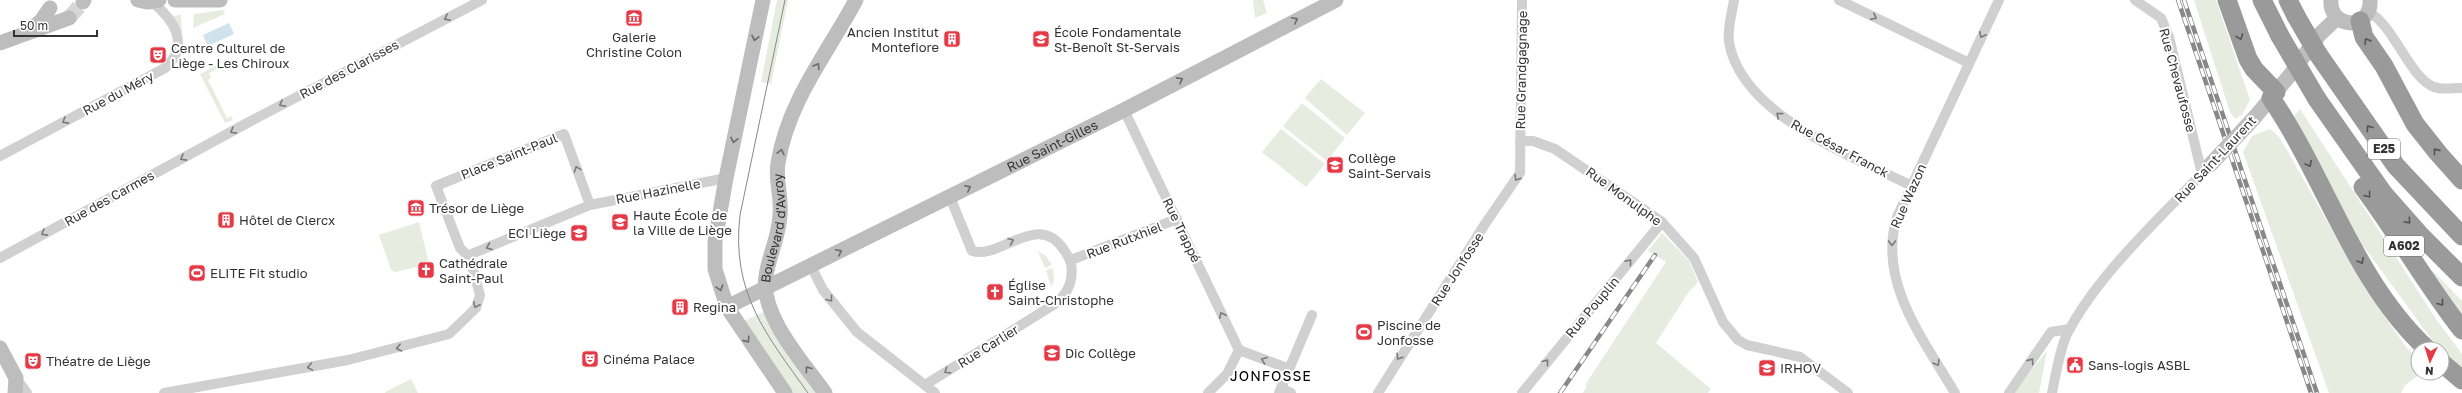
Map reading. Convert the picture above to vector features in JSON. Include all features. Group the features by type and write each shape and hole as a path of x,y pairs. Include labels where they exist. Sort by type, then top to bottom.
{"highway":[{"path":"2227,0 2248,59 2273,95 2362,263 2399,320 2419,341"},
{"name":"E25","path":"2262,0 2280,36 2317,99 2357,158 2383,193 2421,236 2462,277"},
{"name":"E25","path":"2292,8 2336,82 2396,166 2462,236"},
{"path":"2366,11 2364,38 2384,66 2415,124 2438,154 2462,180"},
{"name":"A602","path":"2357,158 2360,184 2387,220 2434,294 2462,330"},
{"path":"2438,212 2462,221"},
{"path":"2450,370 2462,380"}],"street":[{"path":"174,0 220,0"},
{"name":"Rue des Clarisses","path":"217,139 482,0"},
{"path":"764,0 726,178 715,241 715,269 726,307 785,393"},
{"name":"Boulevard d'Avroy","path":"726,307 765,286 778,232 780,209 778,164 786,130 797,100 856,0"},
{"name":"Rue Saint-Gilles","path":"765,286 811,266 1124,110 1336,0"},
{"name":"Rue Grandgagnage","path":"1520,141 1522,0"},
{"name":"Rue César Franck","path":"1734,0 1729,42 1736,62 1744,77 1777,113 1797,128 1912,186"},
{"path":"1839,0 1969,63"},
{"name":"Rue Wazon","path":"1955,393 1907,312 1895,280 1892,234 1897,217 1999,0"},
{"name":"Rue Chevaufosse","path":"2135,0 2161,18 2169,37 2206,169"},
{"path":"2331,0 2331,8 2337,18 2348,23 2366,11 2381,22 2422,78 2433,87 2462,88"},
{"name":"Rue du Méry","path":"0,156 164,68 173,61 178,46 177,31 155,1"},
{"path":"27,32 41,21 50,8"},
{"path":"0,43 69,18"},
{"name":"Rue Saint-Laurent","path":"2052,393 2058,365 2070,329 2085,303 2140,239 2255,117 2319,35 2337,18"},
{"name":"Rue Trappé","path":"1124,110 1191,247 1239,350"},
{"name":"Place Saint-Paul","path":"469,255 463,252 460,248 436,186 564,134 590,205"},
{"name":"Rue des Carmes","path":"0,258 217,139"},
{"name":"Rue Monulphe","path":"1520,141 1533,141 1555,149 1662,222 1694,258 1723,322 1738,340 1747,345 1800,357 1848,393"},
{"name":"Rue Jonfosse","path":"1378,393 1464,257 1520,173 1520,141"},
{"name":"Rue Hazinelle","path":"590,205 726,178"},
{"path":"950,196 972,250 981,252 1027,235 1036,235 1056,241 1071,260"},
{"path":"164,393 210,389 348,360 438,339 458,328 476,308 480,295 469,255 590,205"},
{"name":"Rue Rutxhiel","path":"1071,260 1177,219"},
{"name":"Rue Pouplin","path":"1522,393 1662,222"},
{"name":"Rue Carlier","path":"925,385 1052,307 1062,297 1071,282 1073,269 1071,260"},
{"path":"811,266 823,290 853,328 871,345 934,393"},
{"path":"765,286 774,320 825,393"},
{"path":"1291,393 1280,391 1312,315"},
{"path":"2009,393 2051,332 2070,329"},
{"path":"0,348 16,386 27,393"},
{"path":"1211,391 1227,374 1239,350 1290,369"}],"shaded area":[{"path":"777,0 788,0 771,84 761,82"},
{"path":"1253,0 1263,0 1267,13 1255,18"},
{"path":"2194,0 2216,0 2250,100 2242,115 2235,119 2230,112"},
{"path":"223,10 225,14 193,28 194,14"},
{"path":"181,15 182,32 180,33 171,16"},
{"path":"217,65 218,68 209,73 211,78 208,80 227,118 231,116 233,120 225,123 200,74"},
{"path":"1321,79 1365,113 1347,135 1305,98"},
{"path":"1302,103 1345,138 1327,161 1283,126"},
{"path":"2300,109 2436,319 2462,354 2462,369 2450,359 2450,341 2433,341 2362,244 2307,145 2294,116"},
{"path":"1281,129 1325,164 1306,187 1262,152"},
{"path":"2270,129 2278,136 2364,287 2410,351 2411,381 2405,385 2401,393 2329,393 2243,152 2252,136"},
{"path":"419,222 429,264 395,272 391,270 379,235"},
{"path":"1662,233 1689,261 1698,282 1688,293 1656,343 1711,389 1708,393 1583,393 1587,386 1585,385 1666,262 1648,251"},
{"path":"1038,251 1046,256 1052,265 1045,268"},
{"path":"1053,268 1054,281 1051,286 1046,270"},
{"path":"2431,269 2462,301 2462,318 2441,291"},
{"path":"767,310 822,393 786,393 738,324"},
{"path":"2047,351 2039,393 2013,393"},
{"path":"411,379 418,393 385,393 385,392"}],"water":[{"path":"229,23 234,34 208,46 203,35"}],"tunnel":[{"path":"69,18 83,2"}],"tram line":[{"path":"785,0 740,215 739,243 741,267 746,290 755,311 778,351 808,393"}],"railway":[{"path":"2178,0 2311,393"},
{"path":"2184,0 2317,393"},
{"path":"1560,393 1655,255"}],"place":[{"name":"Galerie Christine Colon","path":"634,18"},
{"name":"Ancien Institut Montefiore","path":"952,39"},
{"name":"École Fondamentale St-Benoît St-Servais","path":"1041,39"},
{"name":"Centre Culturel de Liège - Les Chiroux","path":"158,55"},
{"name":"Collège Saint-Servais","path":"1335,165"},
{"name":"Trésor de Liège","path":"416,208"},
{"name":"Hôtel de Clercx","path":"226,220"},
{"name":"Haute École de la Ville de Liège","path":"620,222"},
{"name":"ECI Liège","path":"579,233"},
{"name":"Cathédrale Saint-Paul","path":"426,270"},
{"name":"ELITE Fit studio","path":"197,273"},
{"name":"Église Saint-Christophe","path":"995,292"},
{"name":"Regina","path":"680,307"},
{"name":"Piscine de Jonfosse","path":"1364,332"},
{"name":"Dic Collège","path":"1052,353"},
{"name":"Cinéma Palace","path":"590,359"},
{"name":"Théatre de Liège","path":"33,361"},
{"name":"Sans-logis ASBL","path":"2075,365"},
{"name":"IRHOV","path":"1767,368"}],"district":[{"name":"JONFOSSE","path":"1271,376"}]}
